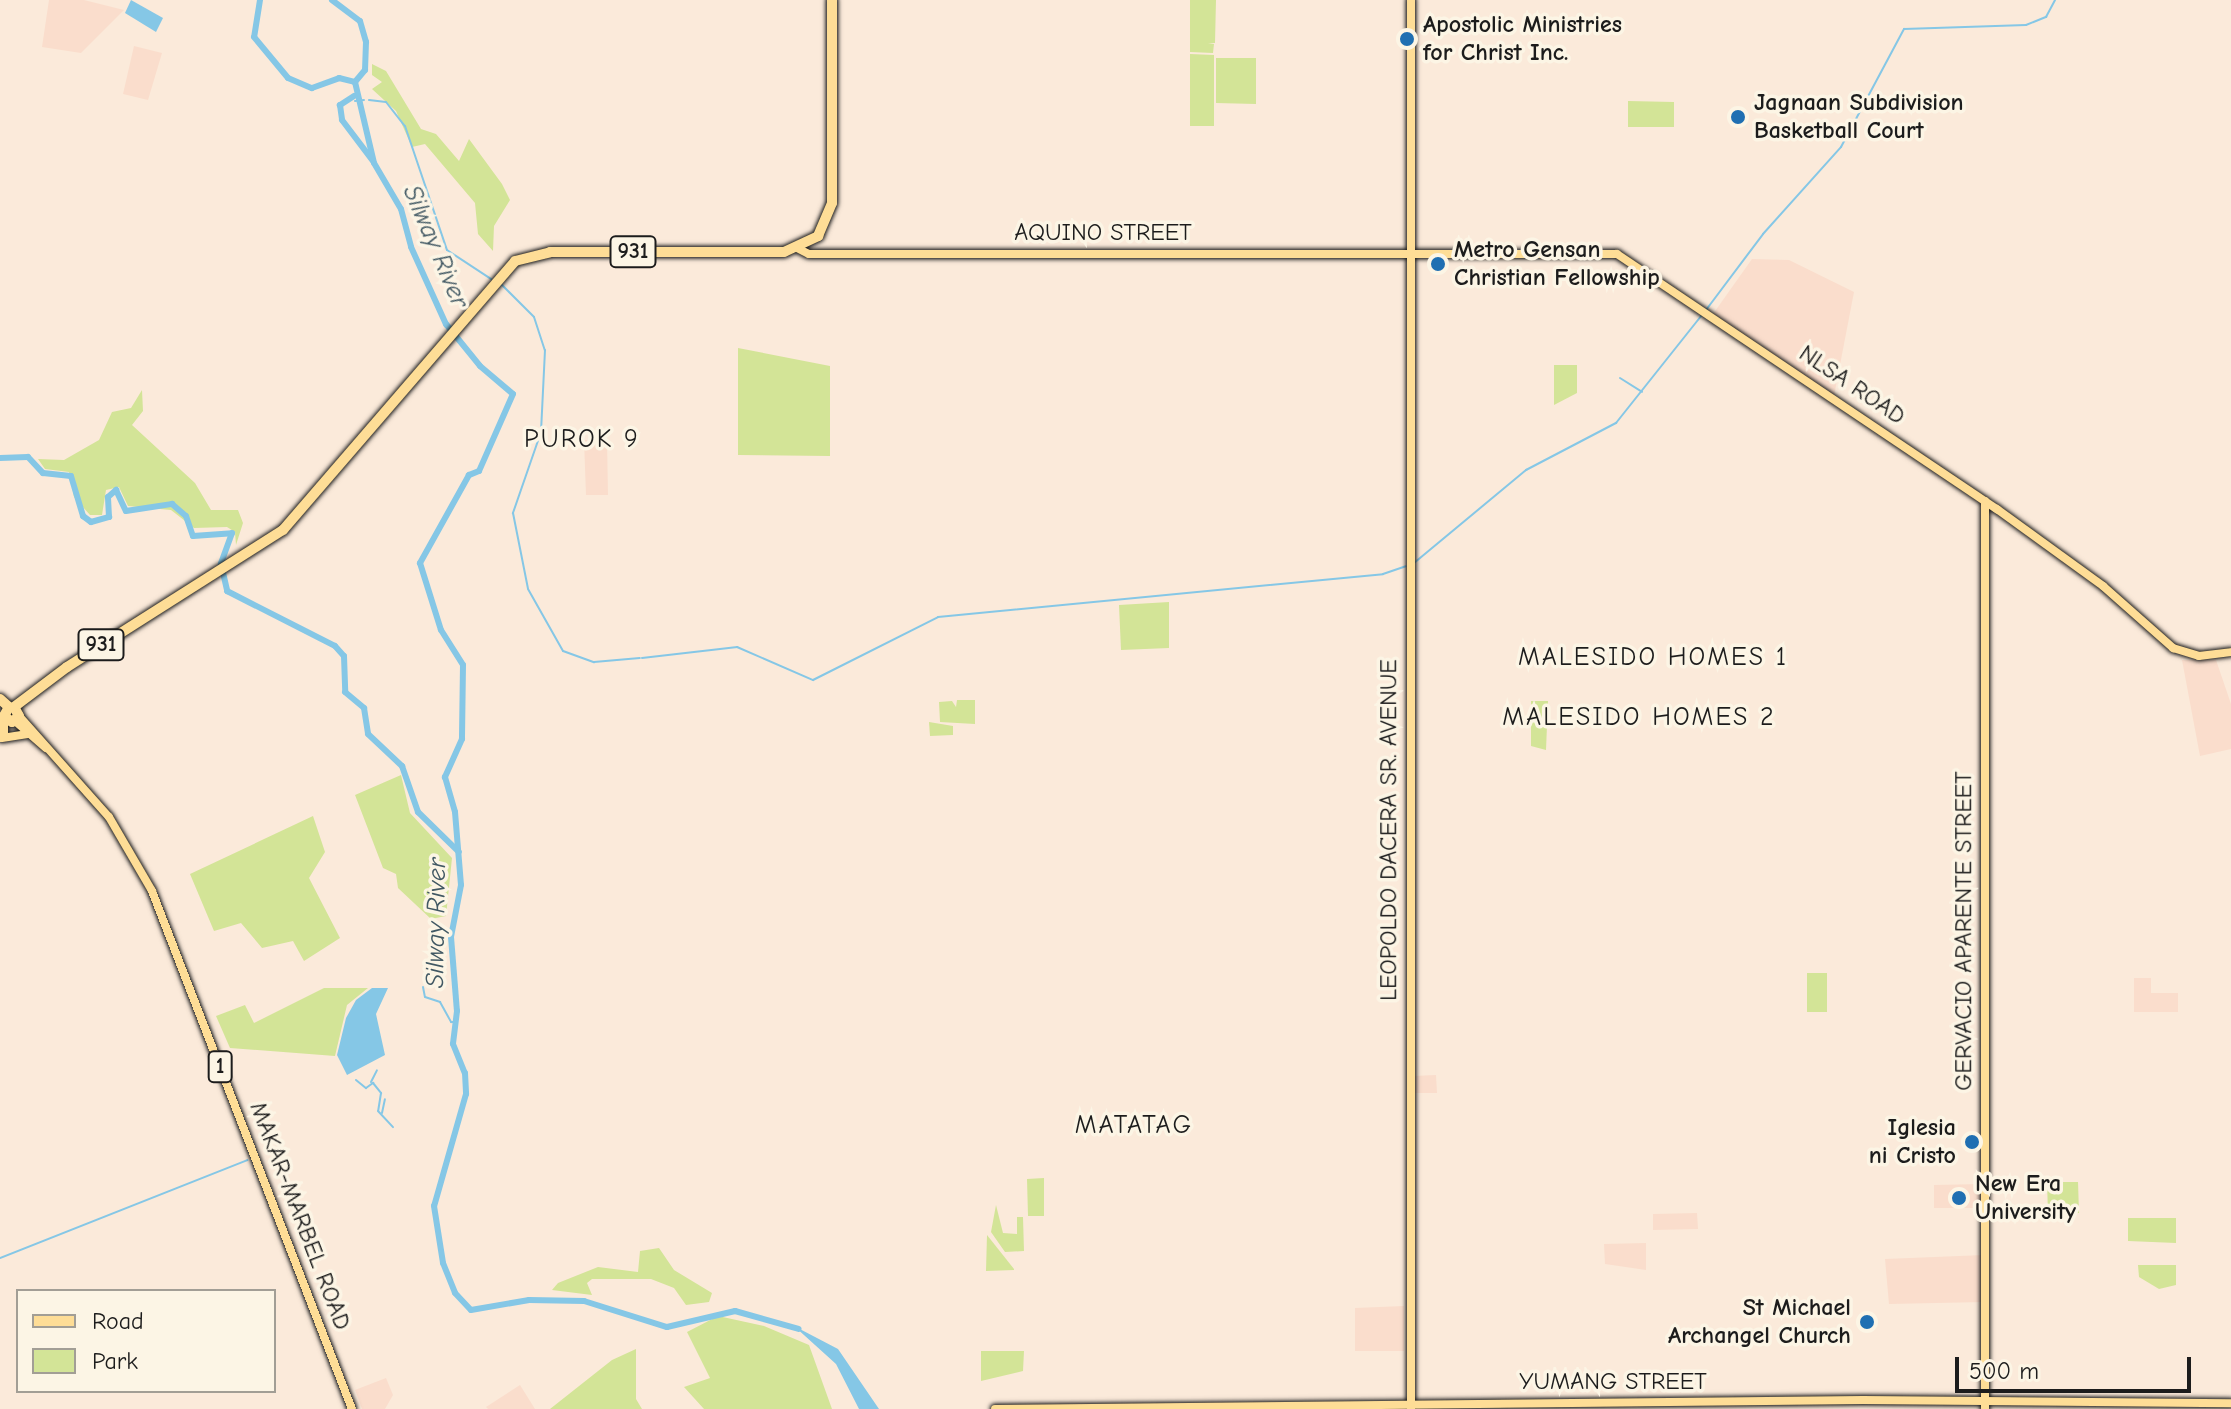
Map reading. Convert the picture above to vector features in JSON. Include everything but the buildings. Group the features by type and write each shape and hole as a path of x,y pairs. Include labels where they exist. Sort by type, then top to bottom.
{"highway":[{"path":"797,248 823,231 831,211 832,0"},
{"name":"931","path":"10,714 46,681 291,523 426,357 482,293 515,261 531,254 797,248"},
{"name":"1","path":"0,699 10,714"}],"main road":[{"name":"LEOPOLDO DACERA SR. AVENUE","path":"1411,0 1411,1406"},
{"name":"AQUINO STREET","path":"797,248 809,254 1411,252"},
{"name":"NLSA ROAD","path":"1411,252 1617,254 1706,310 1985,501 2103,586 2173,648 2199,656 2231,652"},
{"name":"GERVACIO APARENTE STREET","path":"1985,501 1985,1405"},
{"name":"MAKAR-MARBEL ROAD","path":"10,714 28,734 47,748"},
{"name":"MAKAR-MARBEL ROAD","path":"10,714 47,748 109,817 152,891 352,1409"},
{"path":"10,714 2,738 28,734"},
{"name":"YUMANG STREET","path":"995,1409 2231,1403"}],"shaded area":[{"path":"49,0 84,0 124,10 81,53 42,47"},
{"path":"134,46 162,53 148,100 123,94"},
{"path":"1752,259 1789,260 1854,292 1834,396 1713,314"},
{"path":"584,440 607,440 608,495 586,495"},
{"path":"2182,660 2216,660 2231,704 2231,749 2200,756"},
{"path":"2134,978 2151,978 2151,993 2178,993 2178,1012 2134,1012"},
{"path":"1436,1075 1437,1093 1413,1093 1413,1076"},
{"name":"New Era University","path":"1983,1184 1983,1208 1934,1208 1934,1185"},
{"path":"1697,1213 1698,1229 1653,1230 1653,1214"},
{"path":"1646,1243 1646,1270 1605,1264 1604,1244"},
{"path":"1984,1255 1984,1302 1889,1304 1885,1259"},
{"path":"1404,1306 1404,1351 1355,1351 1355,1308"},
{"path":"386,1378 393,1395 385,1409 362,1409 355,1390"},
{"path":"520,1385 535,1409 486,1407"}],"green space":[{"path":"1190,0 1216,0 1215,43 1208,43 1214,44 1213,53 1190,52"},
{"path":"1190,54 1214,55 1214,126 1190,126"},
{"path":"1216,58 1256,58 1256,104 1216,103"},
{"path":"372,64 386,71 421,129 436,134 459,161 469,139 502,184 510,200 494,226 493,251 478,234 475,203 425,144 412,147 396,111 372,89 382,82 372,75"},
{"path":"1628,101 1674,102 1674,127 1628,127"},
{"path":"738,348 830,366 830,456 738,455"},
{"path":"1554,365 1577,365 1577,393 1554,405"},
{"path":"142,390 143,411 132,425 195,483 211,510 238,510 243,523 236,545 235,532 227,527 194,528 171,510 128,506 119,487 106,490 102,515 90,515 74,497 69,472 45,469 38,459 64,460 99,440 112,412 131,408"},
{"path":"1169,602 1169,648 1121,650 1119,605"},
{"path":"957,700 975,700 975,724 940,722 939,702 952,701 956,707"},
{"path":"1531,701 1548,701 1546,750 1531,746"},
{"path":"929,722 953,726 953,735 930,736"},
{"path":"401,775 410,813 452,858 446,916 431,919 398,888 396,874 383,868 355,795"},
{"path":"313,816 325,852 309,878 340,938 304,961 293,941 262,948 241,923 214,931 190,874"},
{"path":"1807,973 1827,973 1827,1012 1807,1012"},
{"path":"324,988 368,988 347,1005 335,1056 230,1048 216,1016 245,1005 254,1023"},
{"path":"1044,1178 1044,1216 1028,1216 1027,1179"},
{"path":"2047,1182 2078,1182 2079,1213 2048,1214"},
{"path":"996,1205 1003,1233 1017,1234 1017,1217 1023,1217 1024,1251 1005,1252 991,1232"},
{"path":"2128,1218 2176,1218 2176,1243 2128,1241"},
{"path":"987,1235 1014,1269 1014,1270 986,1271"},
{"path":"659,1248 674,1270 712,1293 709,1302 686,1305 674,1288 651,1279 592,1279 587,1283 592,1295 552,1290 558,1283 598,1267 638,1272 640,1251"},
{"path":"2138,1265 2176,1265 2176,1285 2159,1289 2139,1277"},
{"path":"718,1316 764,1326 809,1345 832,1409 704,1409 684,1387 710,1378 687,1332"},
{"path":"636,1349 636,1399 642,1409 550,1409 612,1360"},
{"path":"981,1351 1024,1351 1023,1371 981,1381"}],"water":[{"path":"131,0 163,18 156,32 125,13"},
{"path":"372,988 388,988 376,1014 385,1055 347,1075 337,1055 346,1018 356,1000"},
{"path":"794,1326 838,1349 879,1409 859,1409 836,1364"}],"waterway":[{"name":"Silway River","path":"260,0 254,37 288,78 312,88 339,78 355,82 374,163 401,209 411,247 446,324 480,366 513,394 479,471 469,475 420,563 441,630 463,665 462,739 445,777 455,812 461,885 451,937 457,1011 453,1044 465,1073 466,1094 434,1206 443,1263 455,1293 471,1310 529,1300 584,1301 667,1327 735,1311 799,1329"},
{"path":"332,0 360,21 366,42 365,70 355,82"},
{"path":"1706,310 1763,234 1841,147 1904,29 2026,25 2046,17 2055,0"},
{"path":"354,96 340,105 342,120 373,161"},
{"name":"Silway River","path":"355,101 364,100"},
{"path":"369,100 386,102 405,126 447,250 491,279"},
{"path":"502,285 534,317 545,350 541,432 513,513 528,589 563,651 594,662 640,658"},
{"path":"1414,563 1526,470 1616,423 1702,315"},
{"path":"1620,378 1642,392"},
{"path":"0,458 28,457 43,473 71,476 83,516 91,522 109,517 108,497 116,490 126,511 172,504 186,516 193,536 232,533 221,564 227,591 335,646 344,656 345,692 364,708 368,734 402,766 418,812 459,852"},
{"path":"642,658 737,647 813,680 938,617 1383,574 1406,566"},
{"path":"423,987 425,997 440,1002 451,1022 457,1022"},
{"path":"371,1082 377,1070"},
{"path":"356,1080 366,1088 373,1083 381,1093 378,1111 393,1127"},
{"path":"382,1113 385,1099"},
{"path":"0,1258 247,1160"}],"place":[{"name":"Apostolic Ministries for Christ Inc.","path":"1407,39"},
{"name":"Jagnaan Subdivision Basketball Court","path":"1738,117"},
{"name":"Metro Gensan Christian Fellowship","path":"1438,264"},
{"name":"Iglesia ni Cristo","path":"1972,1142"},
{"name":"New Era University","path":"1959,1198"},
{"name":"St Michael Archangel Church","path":"1867,1322"}],"district":[{"name":"PUROK 9","path":"582,440"},
{"name":"MALESIDO HOMES 1","path":"1653,658"},
{"name":"MALESIDO HOMES 2","path":"1639,718"},
{"name":"MATATAG","path":"1134,1126"}]}
